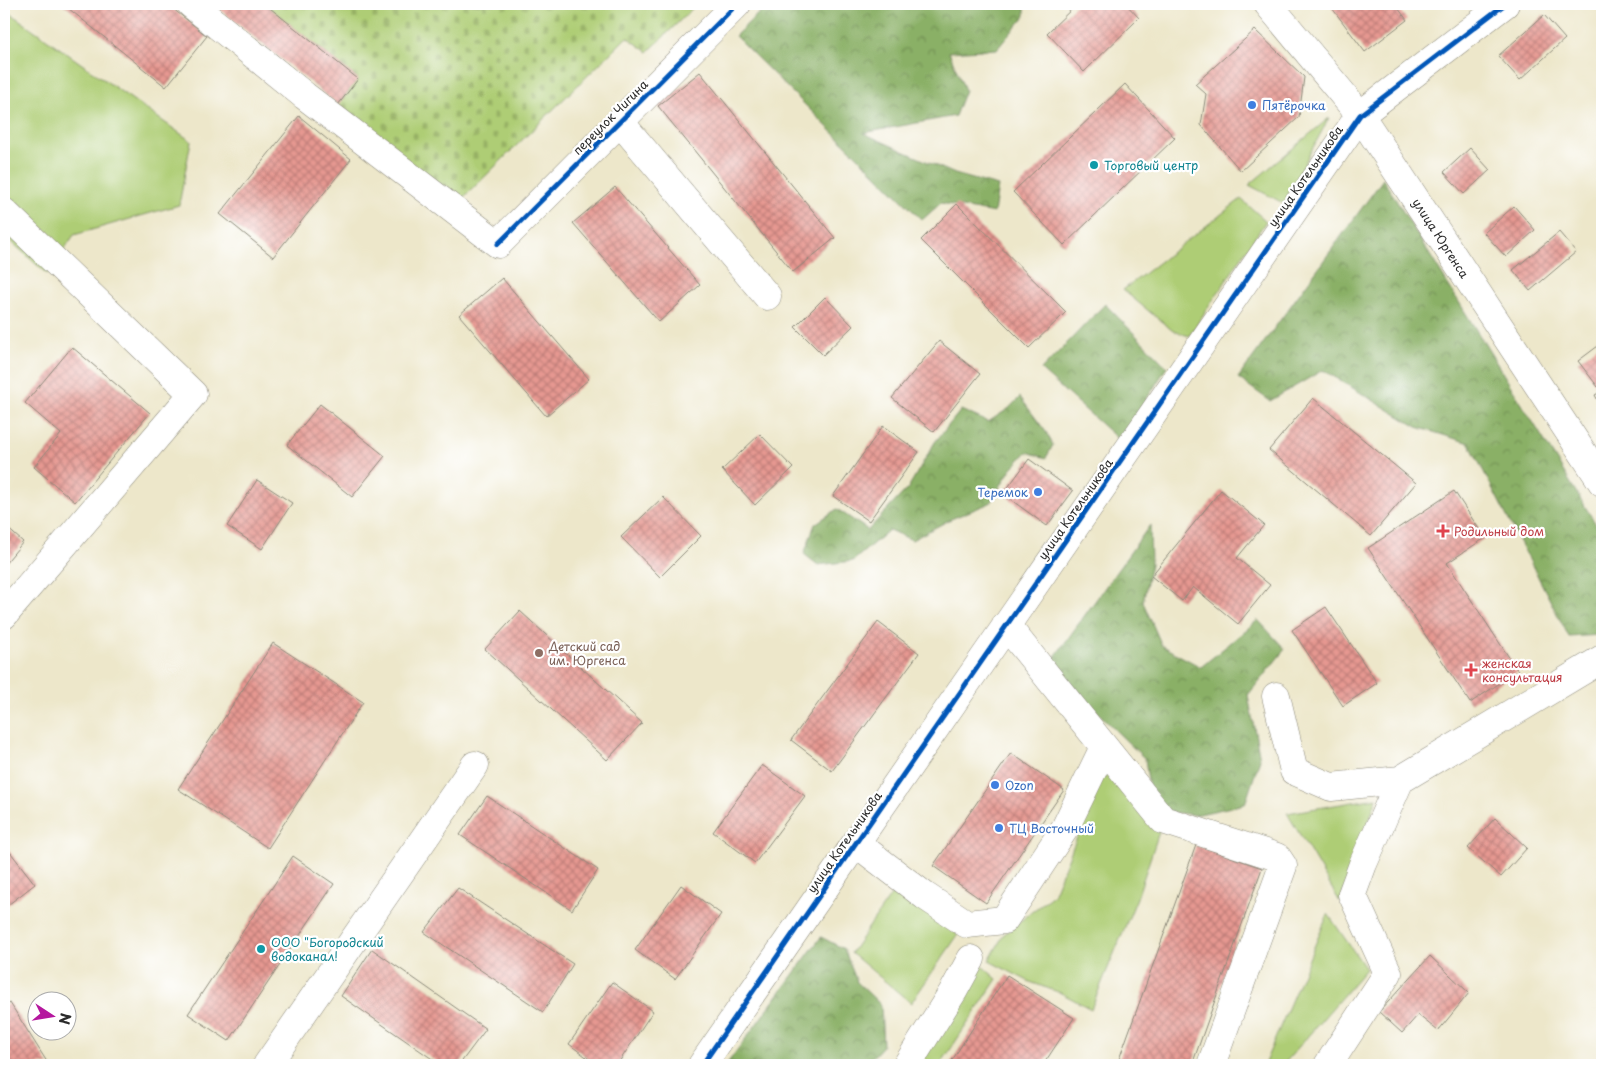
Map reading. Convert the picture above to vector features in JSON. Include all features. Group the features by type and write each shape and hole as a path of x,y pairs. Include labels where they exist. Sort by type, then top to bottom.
{"street":[{"name":"переулок Чигина","path":"191,4 306,96 498,244 737,4"},
{"name":"улица Юргенса","path":"1268,4 1360,115 1602,482"},
{"name":"улица Котельникова","path":"702,1065 1360,115 1505,4"},
{"path":"620,122 767,296"},
{"path":"4,212 193,394 4,615"},
{"path":"1006,625 1162,820 1277,857 1283,866 1212,1065"},
{"path":"1276,696 1294,770 1330,787 1400,780 1602,659"},
{"path":"856,843 925,896 968,924 1004,920 1065,828 1104,747"},
{"path":"267,1065 475,765"},
{"path":"1328,1065 1388,973 1352,894 1363,864 1400,780"},
{"path":"907,1065 971,959"}],"green space":[{"path":"265,4 697,4 648,52 627,37 456,205 334,111 358,79"},
{"path":"768,4 1025,4 1025,16 997,49 949,52 965,90 955,116 863,133 955,174 998,186 994,213 941,203 922,220 735,36"},
{"path":"4,9 191,141 179,205 74,235 47,274 4,235"},
{"path":"1329,118 1283,203 1249,185"},
{"path":"1383,179 1602,534 1601,635 1569,637 1469,443 1417,427 1323,370 1270,401 1238,378"},
{"path":"1241,199 1266,221 1189,336 1173,331 1123,290"},
{"path":"1105,304 1167,367 1120,441 1041,370"},
{"path":"1020,397 1046,432 1053,445 1046,458 1027,452 1011,469 990,503 951,519 912,540 889,530 853,561 818,565 804,554 815,524 837,509 868,530 908,488 935,442 961,410 988,422 1008,409"},
{"path":"1150,525 1151,564 1143,602 1162,646 1201,667 1258,620 1285,649 1248,695 1260,759 1245,804 1195,815 1152,810 1145,759 1107,722 1051,662"},
{"path":"1107,765 1160,829 1137,898 1091,1009 1061,993 1030,982 989,961 1004,934 1053,895"},
{"path":"1377,798 1340,902 1287,813"},
{"path":"896,888 958,935 911,1003 851,953"},
{"path":"1328,914 1366,969 1283,1065 1264,1065"},
{"path":"821,937 844,949 857,982 881,1005 883,1046 865,1065 726,1065"},
{"path":"982,966 997,979 940,1065 920,1065"}],"building":[{"path":"63,4 167,4 207,36 166,87"},
{"path":"213,4 265,4 358,79 338,105"},
{"path":"1077,4 1126,4 1139,18 1084,72 1047,33"},
{"path":"1329,4 1395,4 1407,20 1365,52"},
{"path":"1544,15 1565,39 1520,80 1498,56"},
{"name":"Пятёрочка","path":"1255,30 1304,77 1299,117 1241,171 1201,125 1206,94 1195,84"},
{"path":"700,72 835,238 793,272 658,106"},
{"name":"Торговый центр","path":"1125,84 1175,138 1064,245 1013,192"},
{"path":"299,116 351,159 273,257 220,214"},
{"path":"1470,148 1490,170 1464,194 1444,172"},
{"path":"615,187 700,285 659,322 573,223"},
{"path":"957,204 1066,312 1029,348 921,240"},
{"path":"1514,206 1535,230 1506,257 1484,233"},
{"path":"1559,232 1576,252 1530,291 1513,270"},
{"path":"502,278 589,379 546,416 459,315"},
{"path":"825,297 853,326 823,355 795,327"},
{"path":"939,341 980,374 934,432 892,398"},
{"path":"1602,343 1602,384 1598,387 1578,361"},
{"path":"72,347 150,413 75,502 34,467 61,434 25,403"},
{"path":"1602,391 1602,408 1595,395"},
{"path":"1313,398 1416,483 1371,536 1269,450"},
{"path":"320,404 385,456 352,497 287,445"},
{"path":"883,426 919,452 869,521 833,496"},
{"path":"760,434 793,468 755,505 722,470"},
{"name":"Теремок","path":"1029,459 1073,491 1047,526 1003,494"},
{"path":"257,480 292,503 262,549 227,526"},
{"path":"1221,490 1264,525 1237,558 1270,585 1238,624 1193,587 1182,601 1151,576"},
{"path":"1454,491 1485,538 1447,563 1518,671 1470,703 1368,548"},
{"path":"663,497 701,536 660,577 621,537"},
{"path":"4,525 23,542 4,565"},
{"path":"1326,607 1377,683 1343,706 1292,630"},
{"path":"520,611 642,723 607,760 485,649"},
{"path":"878,622 919,653 832,771 791,740"},
{"path":"273,643 363,702 268,848 178,789"},
{"name":"ТЦ Восточный","path":"1011,753 1064,790 986,903 933,866"},
{"path":"762,765 805,796 755,863 713,832"},
{"path":"487,796 598,870 572,910 460,835"},
{"path":"1495,818 1527,848 1501,877 1468,848"},
{"path":"4,844 35,884 4,908"},
{"path":"1196,845 1262,868 1192,1065 1117,1065"},
{"name":"ООО \"Богородский водоканал!","path":"293,856 334,884 229,1041 188,1014"},
{"path":"681,885 721,914 675,979 635,950"},
{"path":"458,888 573,964 543,1012 424,932"},
{"path":"372,949 486,1029 459,1065 441,1065 341,996"},
{"path":"1430,956 1469,993 1438,1031 1418,1015 1402,1033 1379,1012"},
{"path":"1007,975 1074,1018 1043,1065 949,1065"},
{"path":"612,982 653,1011 617,1065 597,1065 569,1044"},
{"path":"10,1003 28,1032 28,1042 35,1042 49,1065 4,1065 4,1007"}],"cycle path":[{"path":"498,244 737,4"},
{"path":"702,1065 1360,115 1505,4"}],"place":[{"name":"Пятёрочка","path":"1252,105"},
{"name":"Торговый центр","path":"1094,165"},
{"name":"Теремок","path":"1038,492"},
{"name":"Родильный дом","path":"1443,531"},
{"name":"Детский сад им. Юргенса","path":"539,653"},
{"name":"женская консультация","path":"1471,670"},
{"name":"Ozon","path":"995,785"},
{"name":"ТЦ Восточный","path":"999,828"},
{"name":"ООО \"Богородский водоканал!","path":"261,949"}]}
